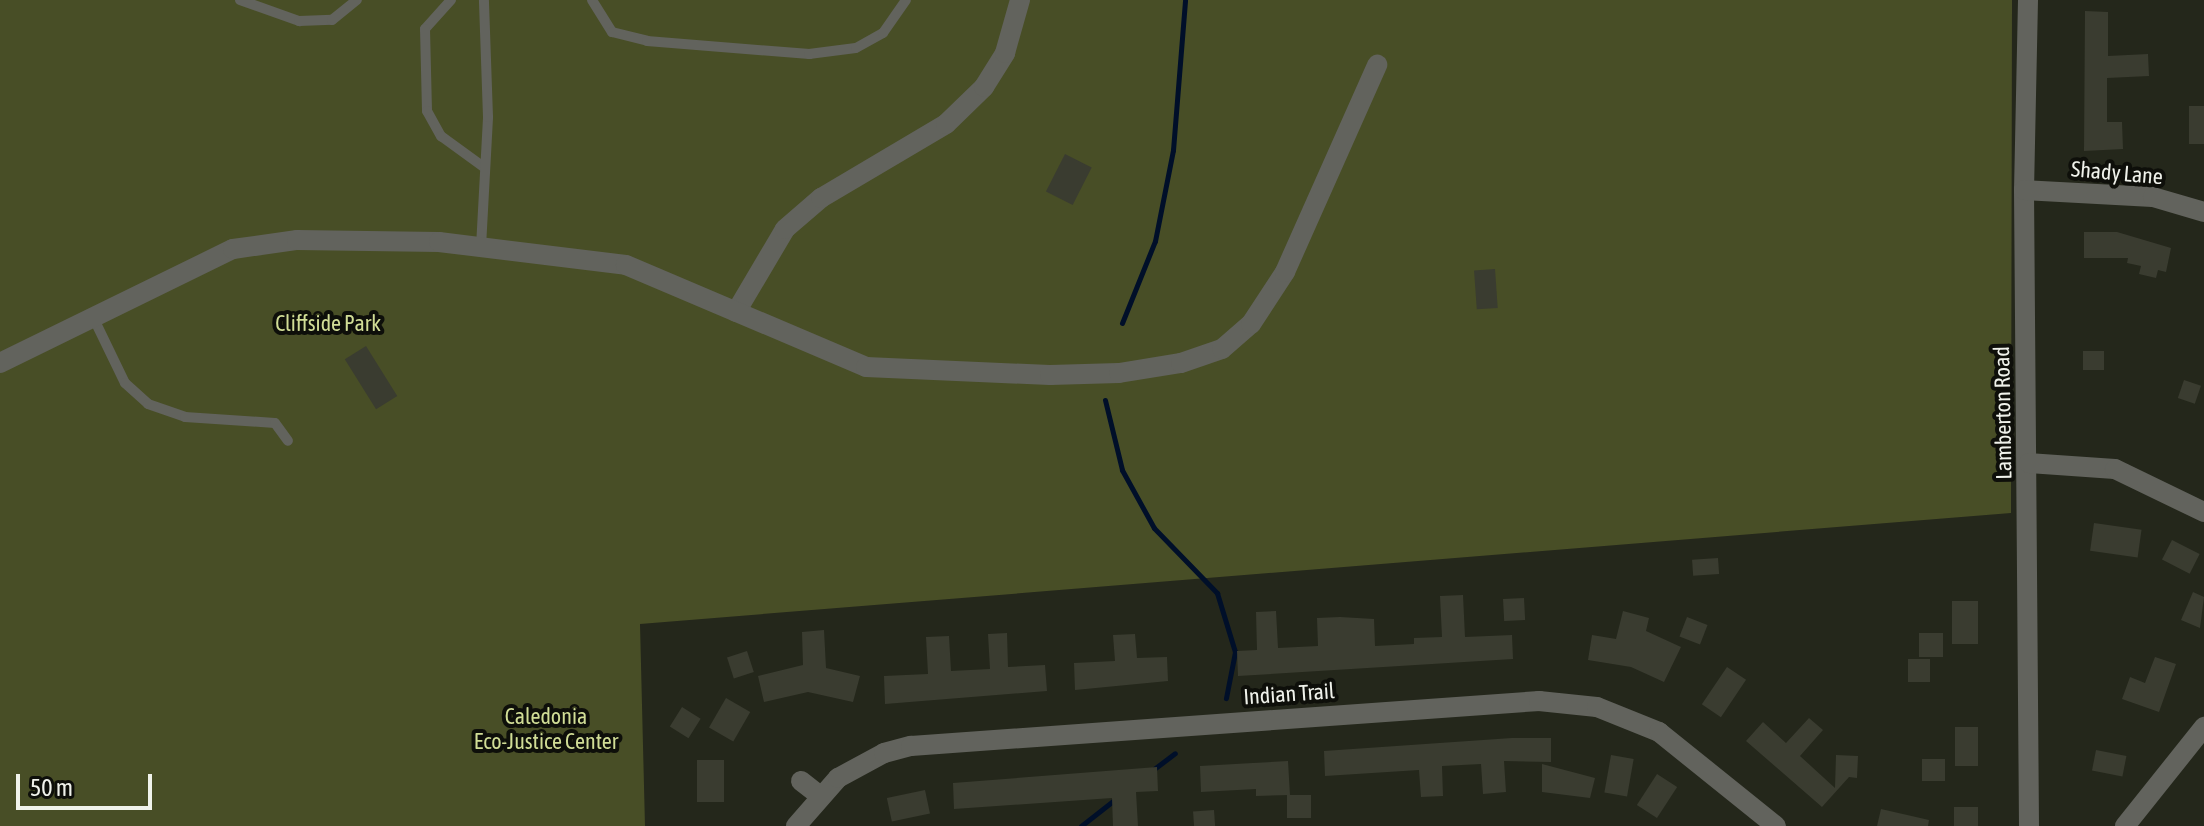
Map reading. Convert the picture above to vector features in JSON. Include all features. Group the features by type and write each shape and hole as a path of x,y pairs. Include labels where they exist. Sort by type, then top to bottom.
{"street":[{"path":"736,312 785,229 821,198 946,124 984,87 1005,53 1020,0"},
{"name":"Lamberton Road","path":"2028,0 2024,190 2029,463 2029,826"},
{"path":"0,363 233,249 297,240 481,247 626,265 866,367 944,373 1119,373 1181,363 1222,349 1251,324 1285,272 1377,65"},
{"name":"Shady Lane","path":"2024,190 2153,197 2204,212"},
{"path":"2029,463 2115,469 2204,512"},
{"name":"Indian Trail","path":"796,826 819,795 858,764 911,746 1553,701 1597,707 1659,732 1776,826"},
{"path":"2125,826 2204,727"},
{"path":"801,781 819,795"}],"lane":[{"path":"240,0 299,21 332,20 357,0"},
{"path":"451,0 425,29 427,111 441,136 485,168"},
{"path":"481,247 485,168 484,0"},
{"path":"592,0 612,32 635,38 809,54 856,48 883,33 906,0"},
{"path":"94,319 125,383 148,404 185,417 275,423 288,441"}],"green space":[{"name":"Cliffside Park","path":"0,0 2012,0 2011,513 640,624 645,826 0,826"}],"building":[{"path":"2085,11 2108,12 2108,56 2148,54 2149,76 2107,78 2107,122 2122,122 2123,149 2084,151"},
{"path":"2189,106 2204,106 2204,144 2189,144"},
{"path":"1065,154 1092,168 1073,205 1046,191"},
{"path":"2084,232 2117,232 2171,248 2166,272 2158,270 2156,278 2139,274 2141,266 2127,263 2128,258 2084,258"},
{"path":"1495,269 1498,308 1477,309 1474,270"},
{"path":"366,346 397,396 376,409 345,359"},
{"path":"2083,351 2104,351 2104,370 2083,370"},
{"path":"2184,380 2201,386 2195,404 2178,398"},
{"path":"2094,523 2142,530 2138,557 2090,551"},
{"path":"2172,540 2200,554 2190,574 2162,560"},
{"path":"1718,558 1719,574 1693,576 1692,560"},
{"path":"2193,592 2204,597 2200,628 2181,620"},
{"path":"1463,595 1465,637 1512,635 1513,659 1238,676 1237,651 1257,650 1256,612 1276,611 1278,648 1318,646 1317,618 1340,617 1374,619 1375,646 1414,644 1414,638 1442,637 1440,596"},
{"path":"1524,598 1525,620 1504,621 1503,599"},
{"path":"1952,601 1978,601 1978,644 1952,644"},
{"path":"1623,611 1649,618 1646,631 1681,647 1664,682 1631,667 1588,660 1592,635 1616,639"},
{"path":"1687,617 1708,625 1700,644 1679,637"},
{"path":"824,630 826,668 860,676 853,702 808,692 764,702 758,676 803,665 802,632"},
{"path":"1007,633 1008,667 1045,665 1047,691 885,704 884,676 928,674 926,637 949,636 951,671 990,669 988,634"},
{"path":"1919,633 1943,633 1943,657 1919,657"},
{"path":"1135,634 1137,658 1167,657 1168,681 1075,690 1074,663 1115,661 1113,635"},
{"path":"747,651 754,672 734,678 727,657"},
{"path":"2155,657 2176,664 2159,712 2122,699 2130,677 2145,683"},
{"path":"1908,659 1930,659 1930,682 1908,682"},
{"path":"1727,667 1746,680 1721,717 1702,704"},
{"path":"726,698 750,712 733,741 709,727"},
{"path":"682,707 701,719 688,738 670,727"},
{"path":"1809,718 1823,730 1800,756 1835,788 1836,755 1858,756 1857,778 1849,777 1822,807 1746,741 1763,722 1786,743"},
{"path":"1955,727 1978,727 1978,766 1955,766"},
{"path":"1551,738 1551,762 1504,761 1506,792 1483,794 1481,764 1442,766 1443,796 1421,797 1419,770 1325,776 1324,751"},
{"path":"2096,750 2126,756 2122,777 2092,771"},
{"path":"1611,755 1634,759 1627,796 1604,792"},
{"path":"1922,759 1945,759 1945,781 1922,781"},
{"path":"697,760 724,760 724,802 697,802"},
{"path":"1288,761 1290,795 1256,796 1256,789 1201,792 1200,766"},
{"path":"1542,764 1595,778 1590,798 1542,792"},
{"path":"1157,767 1158,791 1136,792 1138,826 1113,826 1112,798 954,809 953,783"},
{"path":"1657,774 1677,787 1657,818 1637,805"},
{"path":"925,790 930,813 892,822 887,798"},
{"path":"1287,795 1311,795 1311,818 1287,818"},
{"path":"1954,807 1978,807 1978,826 1954,826"},
{"path":"1881,809 1929,820 1928,826 1877,826"},
{"path":"1214,810 1215,826 1194,826 1193,811"}],"waterway":[{"path":"1122,323 1155,241 1173,150 1185,0"},
{"path":"1105,400 1122,470 1154,528 1217,593 1235,652 1226,698"},
{"path":"1154,769 1175,753"},
{"path":"1081,826 1118,797"}],"park label":[{"name":"Caledonia Eco-Justice Center","path":"546,728"}]}
